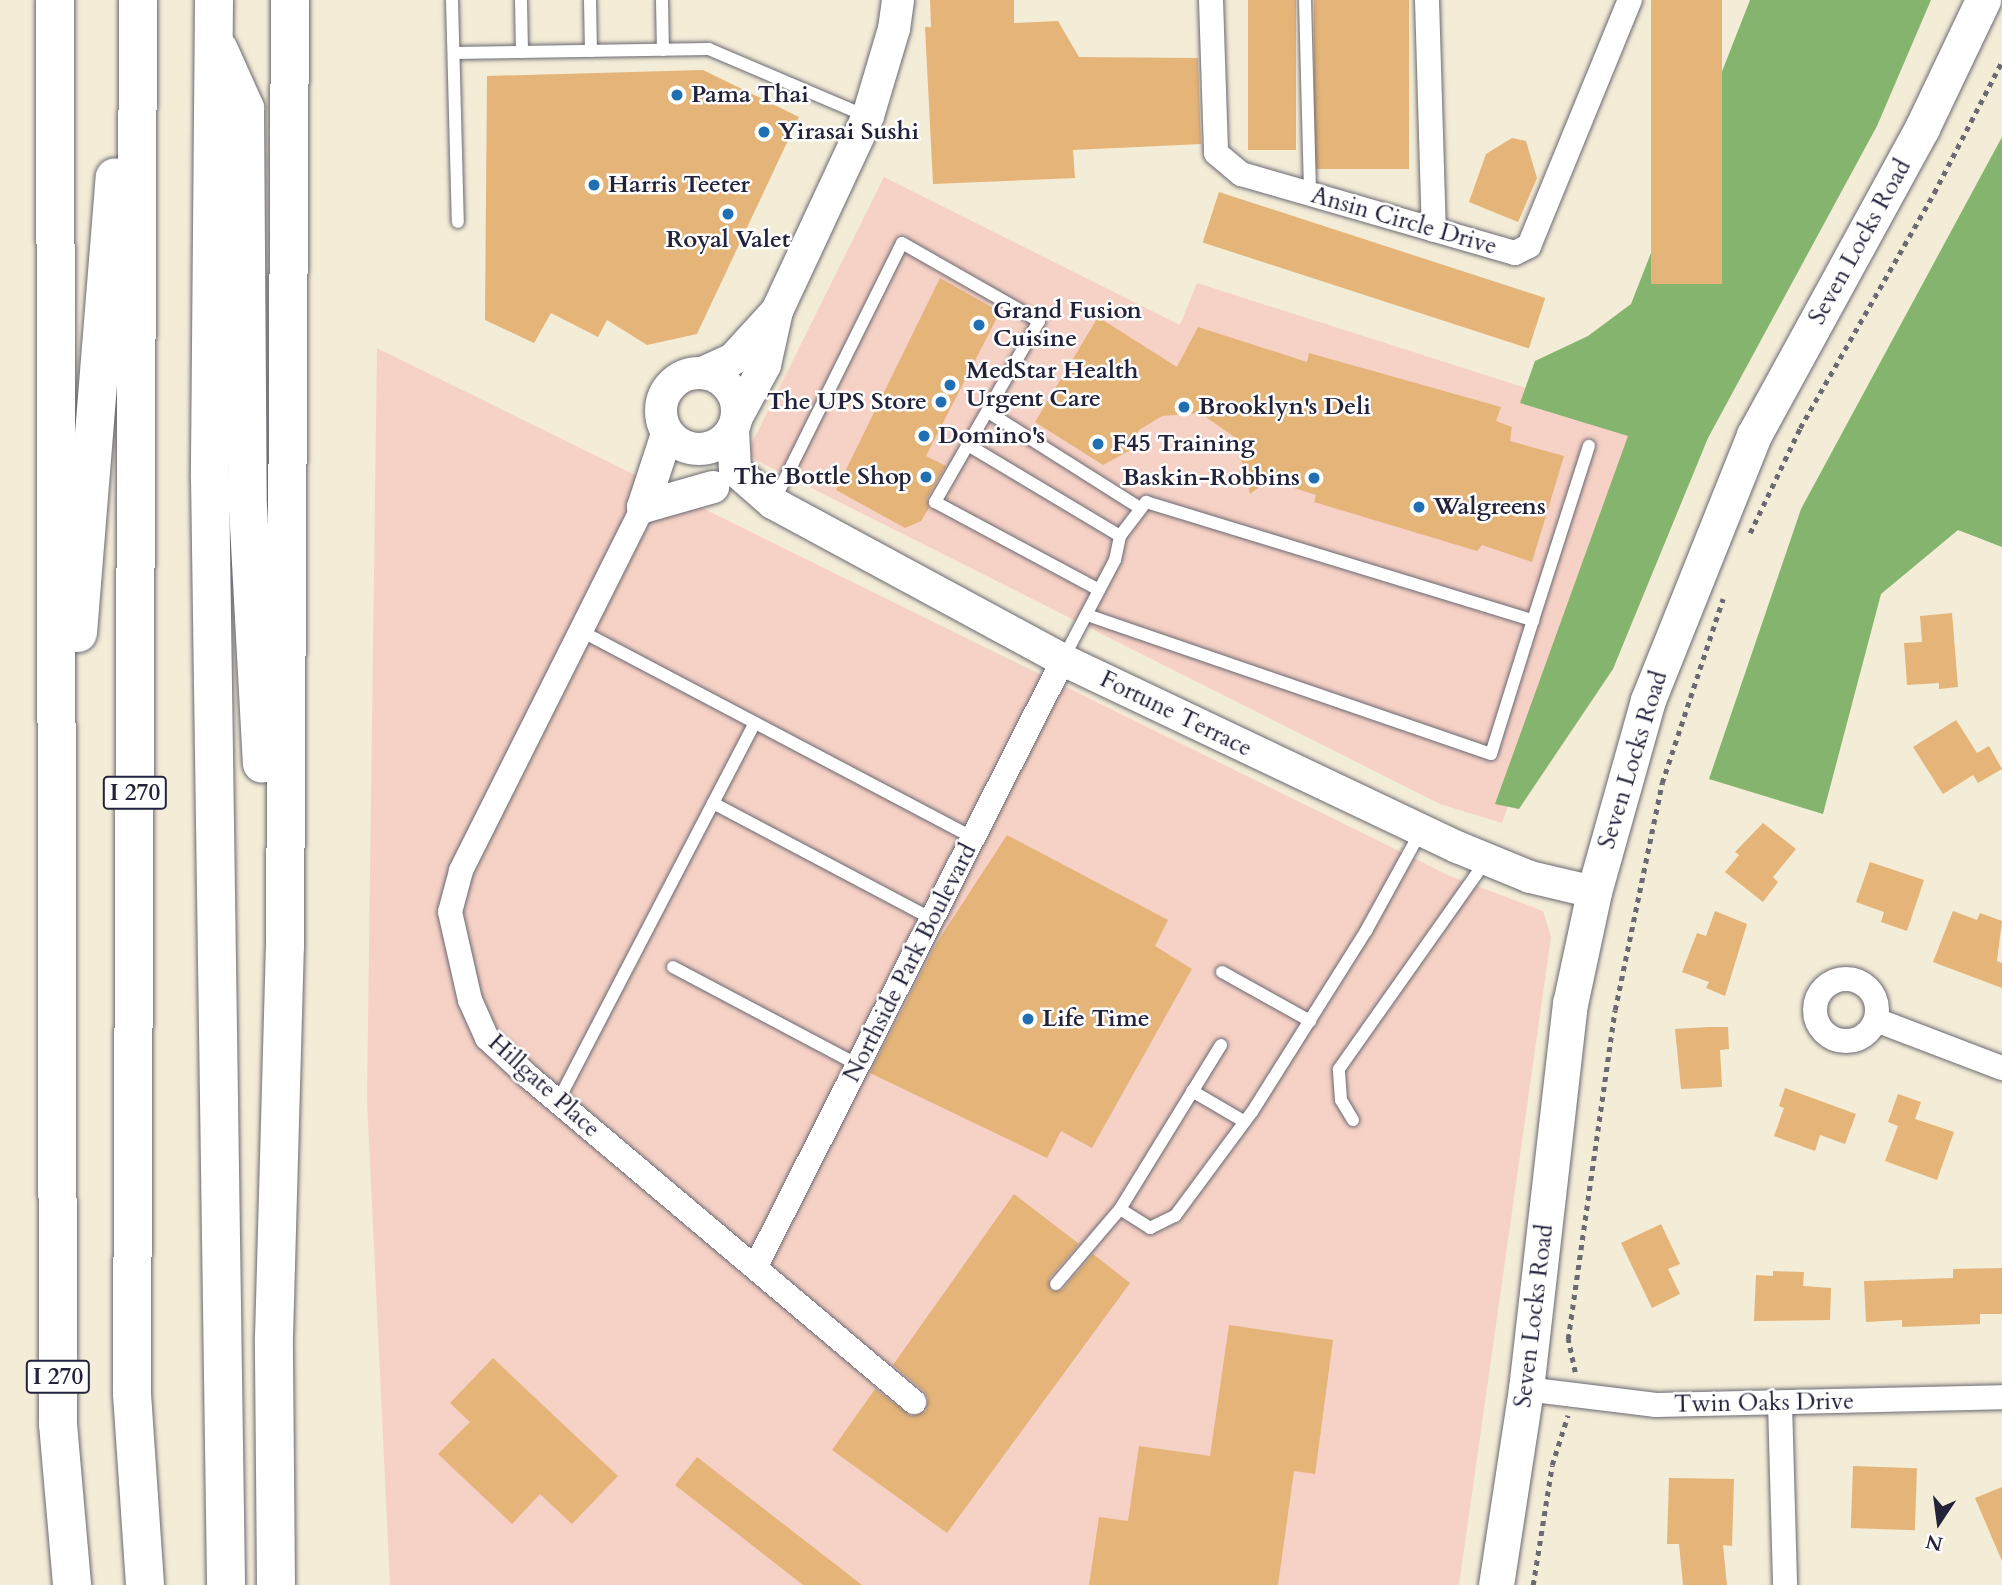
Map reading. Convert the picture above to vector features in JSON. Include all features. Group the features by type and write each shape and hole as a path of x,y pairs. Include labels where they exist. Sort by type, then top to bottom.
{"highway":[{"name":"I 270","path":"55,0 58,1424 72,1585"},
{"path":"56,896 129,0"},
{"name":"I 270","path":"138,0 132,1394 145,1585"},
{"path":"214,0 210,478 226,1585"},
{"path":"276,1585 274,1337 285,947 290,0"},
{"path":"213,38 245,108 248,507 262,766 285,947"}],"main road":[{"name":"Seven Locks Road","path":"1496,1585 1526,1390 1570,1004 1594,892 1648,700 1754,435 1922,128 1983,0"}],"street":[{"path":"678,441 714,447 735,423 765,365 777,312 868,116 894,29 898,0"},
{"name":"Ansin Circle Drive","path":"1211,0 1216,153 1241,174 1515,253 1529,246 1630,0"},
{"path":"1427,0 1434,230"},
{"path":"713,487 698,473 662,420 664,396 680,379 702,373 733,359 777,312"},
{"path":"702,373 714,376 732,391 735,423"},
{"name":"Fortune Terrace","path":"735,423 735,470 773,503 1063,660 1421,831 1530,877 1594,892"},
{"path":"643,507 678,441"},
{"path":"643,507 713,487"},
{"name":"Fortune Terrace","path":"713,487 773,503"},
{"name":"Hillgate Place","path":"643,507 461,871 450,912 470,1000 487,1038 914,1402"},
{"name":"Northside Park Boulevard","path":"756,1266 1063,660"},
{"path":"1877,1020 2002,1068"},
{"name":"Twin Oaks Drive","path":"1526,1390 1656,1405 2002,1397"},
{"path":"1780,1404 1785,1585"}],"lane":[{"path":"452,0 458,222"},
{"path":"521,0 522,52"},
{"path":"590,0 591,51"},
{"path":"662,0 663,50"},
{"path":"1305,0 1310,194"},
{"path":"454,53 663,50 726,53 868,116"},
{"path":"773,503 902,243 1040,321 935,502 1099,590"},
{"path":"988,412 1140,508"},
{"path":"968,445 1120,536"},
{"path":"1088,615 1491,754 1590,446"},
{"path":"1063,660 1115,560 1120,536 1146,502 1170,506 1532,620"},
{"path":"581,631 973,838"},
{"path":"558,1101 755,723"},
{"path":"713,803 932,919"},
{"path":"1120,1209 1150,1228 1175,1216 1245,1122 1310,1021 1421,831"},
{"path":"1353,1120 1341,1100 1339,1069 1487,859"},
{"path":"673,967 858,1065"},
{"path":"1222,972 1310,1021"},
{"path":"1056,1284 1120,1209 1221,1045"},
{"path":"1192,1091 1245,1122"}],"path":[{"path":"1744,546 1801,428 1934,193 2002,61"},
{"path":"1533,1585 1552,1465 1571,1397 1577,1364 1568,1339 1615,1010 1662,783 1726,592"}],"shaded area":[{"path":"884,177 1180,325 1197,283 1645,426 1502,823 1440,804 746,455"},
{"path":"377,348 1450,876 1543,911 1551,937 1459,1585 390,1585 367,1099"}],"green space":[{"path":"1750,0 1931,0 1877,126 1708,438 1613,669 1519,809 1495,804 1628,436 1520,403 1535,361 1588,336 1631,304"},
{"path":"2002,137 2002,547 1958,530 1881,594 1823,814 1709,779 1801,509"}],"building":[{"path":"930,0 1014,0 1014,23 1058,21 1079,57 1198,58 1201,144 1073,150 1075,178 933,184 925,27 931,27"},
{"path":"1248,0 1296,0 1296,150 1248,150"},
{"path":"1314,0 1409,0 1409,169 1314,169"},
{"path":"1651,0 1722,0 1722,284 1651,284"},
{"path":"703,70 799,117 697,334 647,345 607,320 598,337 551,313 534,343 485,320 487,76"},
{"path":"1512,138 1526,141 1537,178 1518,222 1469,202 1486,154"},
{"path":"1219,192 1545,298 1529,348 1203,242"},
{"path":"940,278 1000,312 926,456 946,466 927,498 929,508 921,521 905,528 836,490"},
{"path":"1098,317 1177,367 1198,327 1307,362 1309,353 1501,407 1496,421 1512,427 1510,441 1564,456 1532,562 1482,545 1477,551 1314,502 1316,495 1269,480 1250,494 1236,438 1200,413 1162,416 1139,430 1129,451 1103,465 1035,422"},
{"path":"1952,613 1958,687 1939,689 1939,683 1907,685 1904,643 1922,642 1920,616"},
{"path":"1956,720 1977,753 1989,746 2002,769 1978,783 1973,775 1943,794 1913,747"},
{"path":"1763,823 1796,849 1773,877 1778,882 1763,902 1725,872 1739,855 1735,852"},
{"name":"Life Time","path":"1007,835 1168,920 1155,946 1192,969 1092,1148 1061,1131 1047,1158 870,1073 936,944"},
{"path":"1870,862 1924,880 1907,931 1881,922 1884,912 1856,902"},
{"path":"1715,911 1747,924 1725,996 1706,988 1709,982 1682,972 1697,933 1706,936"},
{"path":"1953,911 1977,920 1980,913 2002,921 1997,961 2002,963 2002,988 1933,962"},
{"path":"1728,1027 1729,1049 1720,1050 1722,1087 1681,1089 1675,1029"},
{"path":"1785,1088 1856,1114 1845,1144 1820,1135 1815,1151 1774,1136 1784,1108 1779,1106"},
{"path":"1898,1094 1921,1102 1915,1119 1954,1132 1937,1180 1885,1161 1898,1126 1888,1122"},
{"path":"1014,1194 1079,1244 1049,1279 1051,1291 1062,1290 1093,1254 1130,1283 947,1533 832,1450 875,1389 911,1416 926,1411 928,1398 924,1391 893,1365"},
{"path":"1661,1224 1680,1264 1668,1269 1680,1294 1652,1308 1621,1243"},
{"path":"2002,1268 2002,1314 1980,1314 1980,1324 1902,1327 1902,1320 1866,1322 1864,1281 1953,1278 1953,1269"},
{"path":"1773,1271 1804,1272 1803,1286 1831,1288 1830,1320 1754,1321 1756,1275 1773,1276"},
{"path":"1229,1325 1333,1340 1315,1474 1294,1471 1278,1585 1089,1585 1099,1517 1128,1521 1139,1446 1210,1456"},
{"path":"493,1358 618,1476 572,1524 540,1494 512,1524 438,1454 470,1422 450,1403"},
{"path":"697,1457 862,1585 803,1585 675,1485"},
{"path":"1853,1466 1917,1468 1915,1530 1851,1528"},
{"path":"1669,1478 1734,1479 1732,1546 1723,1545 1727,1585 1683,1585 1679,1544 1667,1544"},
{"path":"2002,1487 2002,1561 1975,1498"}],"place":[{"name":"Pama Thai","path":"677,95"},
{"name":"Yirasai Sushi","path":"764,132"},
{"name":"Harris Teeter","path":"594,185"},
{"name":"Royal Valet","path":"728,214"},
{"name":"Grand Fusion Cuisine","path":"979,325"},
{"name":"MedStar Health Urgent Care","path":"950,385"},
{"name":"The UPS Store","path":"941,402"},
{"name":"Brooklyn's Deli","path":"1184,407"},
{"name":"Domino's","path":"924,436"},
{"name":"F45 Training","path":"1098,444"},
{"name":"The Bottle Shop","path":"926,477"},
{"name":"Baskin-Robbins","path":"1314,478"},
{"name":"Walgreens","path":"1419,507"},
{"name":"Life Time","path":"1028,1019"}]}
